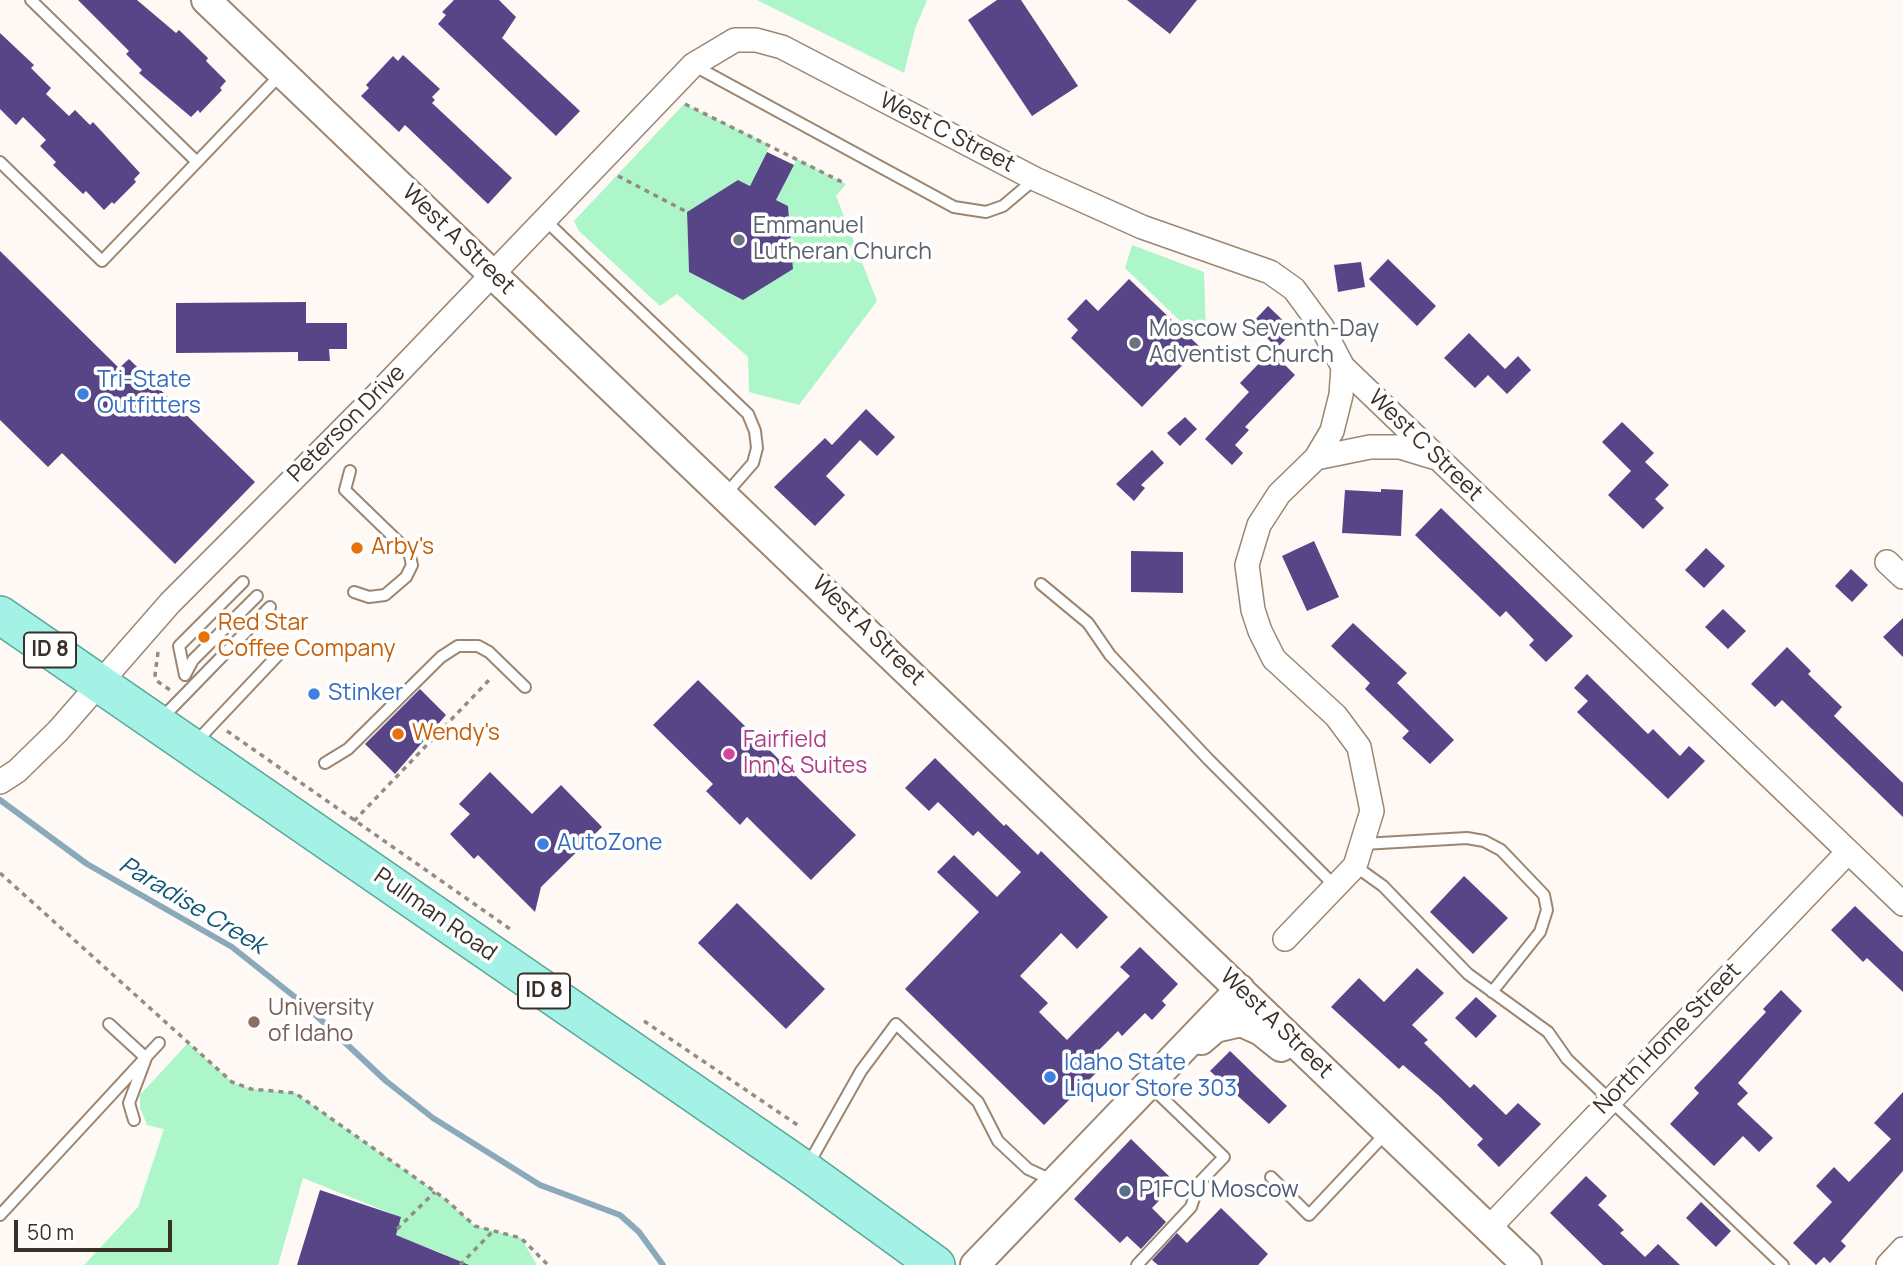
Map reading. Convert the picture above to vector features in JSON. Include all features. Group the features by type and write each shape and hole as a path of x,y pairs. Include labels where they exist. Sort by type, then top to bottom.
{"main road":[{"name":"Pullman Road","path":"0,615 156,724 202,735 936,1265"}],"street":[{"name":"West A Street","path":"206,0 1527,1265"},
{"name":"West C Street","path":"693,65 735,40 755,40 782,47 1035,179 1142,227 1270,272 1294,289 1310,308 1343,367 1903,904"},
{"name":"Peterson Drive","path":"0,782 17,771 58,731 170,603 493,274 693,65"},
{"path":"1285,939 1355,866 1372,811 1365,765 1359,747 1336,716 1274,659 1252,610 1247,565 1259,525 1279,494 1316,458 1332,431 1341,395 1343,367"},
{"path":"1316,458 1342,451 1390,447 1437,458"},
{"name":"North Home Street","path":"1489,1228 1609,1099 1848,852"},
{"path":"975,1265 1240,989"},
{"path":"1155,1078 1215,1028 1241,1022 1261,1031 1387,1132"},
{"path":"1888,1265 1903,1249"}],"lane":[{"path":"31,0 197,162"},
{"path":"693,65 954,207 986,212 1003,206 1035,179"},
{"path":"0,162 102,261 282,72"},
{"path":"544,220 748,414 755,430 757,448 753,463 725,495"},
{"path":"350,471 345,490 410,552 412,565 406,577 385,595 369,597 354,592"},
{"path":"243,582 179,646 185,675 193,660 257,596"},
{"path":"1041,584 1088,623 1110,655 1336,888"},
{"path":"156,724 270,607"},
{"path":"325,763 348,749 441,657 458,646 478,646 489,652 525,687"},
{"path":"202,735 279,654"},
{"path":"1363,844 1466,838 1484,841 1501,850 1544,895 1546,910 1540,932 1492,992"},
{"path":"1355,866 1383,886 1468,974 1548,1032 1567,1059 1783,1265"},
{"path":"109,1024 146,1058"},
{"path":"805,1170 860,1071 896,1024 978,1102 998,1141 1028,1169 1054,1181"},
{"path":"0,1215 159,1043"},
{"path":"134,1120 129,1103 146,1058"},
{"path":"1136,1265 1192,1208 1199,1183 1224,1157 1155,1078"},
{"path":"1271,1177 1309,1215 1387,1132"}],"path":[{"path":"684,104 846,184"},
{"path":"616,175 687,212"},
{"path":"162,648 156,657 157,681 181,698"},
{"path":"355,821 493,676"},
{"path":"202,735 355,821 522,937"},
{"path":"0,873 232,1082 251,1090 295,1093 435,1192 475,1226 520,1238 548,1265"},
{"path":"633,1014 799,1126"},
{"path":"397,1228 435,1192"},
{"path":"460,1265 493,1231"}],"green space":[{"path":"757,0 927,0 915,29 904,73"},
{"path":"684,104 770,145 750,186 738,180 687,212 689,272 793,269 788,206 776,200 797,159 846,184 836,196 877,301 799,405 749,392 748,357 677,294 660,306 579,231 574,221"},
{"path":"1132,245 1204,272 1206,334 1200,340 1125,268"},
{"path":"188,1043 232,1082 251,1089 295,1093 444,1198 475,1226 521,1238 537,1265 442,1265 446,1255 395,1235 400,1217 303,1178 278,1265 84,1265 138,1207 164,1129 147,1125 140,1108 140,1095"}],"building":[{"path":"78,0 137,0 176,33 179,30 208,58 206,61 226,81 220,88 222,90 200,113 198,110 191,117 139,73 142,70 126,54 129,51"},
{"path":"454,0 499,0 516,17 502,38 580,111 556,136 438,24 446,15 442,12"},
{"path":"997,0 1021,0 1078,86 1032,116 968,20"},
{"path":"1127,0 1197,0 1170,34"},
{"path":"0,33 34,65 31,68 51,88 46,94 69,116 75,110 90,125 93,122 140,173 134,179 136,182 114,204 112,202 104,210 86,191 83,194 53,165 56,162 40,146 46,140 23,117 16,125 0,109"},
{"path":"403,55 440,89 432,97 435,100 432,103 512,178 488,204 405,125 399,132 361,96 369,88 366,85 393,56 398,61"},
{"name":"Emmanuel Lutheran Church","path":"767,152 794,165 776,200 788,206 793,269 743,300 689,272 687,212 738,180 750,186"},
{"name":"Tri-State Outfitters","path":"0,251 119,368 129,359 255,482 175,564 62,453 48,467 0,420"},
{"path":"1388,259 1436,306 1417,326 1369,279"},
{"path":"1361,262 1365,287 1338,292 1334,265"},
{"name":"Moscow Seventh-Day Adventist Church","path":"1129,279 1200,347 1142,407 1071,338 1078,330 1067,319 1086,299 1098,311"},
{"path":"306,302 306,323 347,323 347,349 329,349 330,361 298,361 298,352 176,353 176,303"},
{"path":"1268,306 1294,331 1277,348 1252,323"},
{"path":"1469,333 1505,369 1518,356 1531,370 1507,394 1488,375 1475,388 1444,358"},
{"path":"1271,351 1295,375 1245,427 1249,430 1235,445 1243,453 1232,465 1205,439 1249,392 1240,383"},
{"path":"866,409 895,437 877,456 860,440 826,476 845,495 815,526 774,487 825,438 832,445"},
{"path":"1185,417 1197,429 1180,446 1167,433"},
{"path":"1622,422 1654,453 1645,462 1669,485 1655,499 1664,508 1643,529 1608,495 1631,471 1602,442"},
{"path":"1152,450 1164,463 1141,485 1145,488 1134,501 1116,484"},
{"path":"1381,489 1403,490 1401,536 1342,533 1345,490 1381,492"},
{"path":"1441,508 1573,636 1546,662 1529,645 1534,640 1506,611 1500,617 1415,535"},
{"path":"1314,541 1339,597 1307,611 1282,556"},
{"path":"1706,548 1725,566 1704,588 1685,570"},
{"path":"1131,551 1183,552 1183,593 1131,592"},
{"path":"1851,569 1868,585 1852,602 1835,586"},
{"path":"1723,609 1746,631 1728,649 1705,627"},
{"path":"1903,618 1903,657 1883,637"},
{"path":"1353,623 1407,673 1397,683 1454,740 1430,764 1402,738 1409,731 1365,689 1370,683 1331,646"},
{"path":"1787,647 1811,671 1808,674 1842,707 1834,716 1903,783 1903,817 1782,700 1775,707 1751,684"},
{"path":"1587,674 1648,734 1653,729 1680,756 1689,746 1705,761 1668,799 1577,712 1588,701 1574,688"},
{"name":"Fairfield Inn & Suites","path":"698,680 856,835 811,880 747,817 740,825 706,791 713,784 653,725"},
{"name":"Wendy's","path":"420,689 446,715 395,774 365,744"},
{"path":"935,758 1004,826 1006,824 1038,855 1041,851 1108,917 1077,949 1061,933 1020,976 1048,1003 1039,1012 1067,1040 1130,976 1120,967 1140,947 1178,984 1162,1001 1166,1005 1152,1020 1145,1013 1122,1036 1118,1031 1088,1061 1098,1071 1044,1125 905,989 979,912 937,872 954,855 997,897 1021,872 978,831 973,836 938,802 929,811 905,788"},
{"name":"AutoZone","path":"490,772 532,814 561,785 602,827 541,887 535,912 478,855 474,859 450,834 470,814 459,804"},
{"path":"1464,876 1508,918 1473,954 1430,912"},
{"path":"737,903 825,989 786,1029 698,943"},
{"path":"1855,906 1903,952 1903,992 1867,958 1863,962 1831,930"},
{"path":"1417,968 1444,993 1412,1025 1428,1040 1424,1043 1470,1088 1474,1084 1506,1115 1518,1103 1541,1124 1499,1167 1477,1145 1483,1139 1438,1095 1403,1065 1399,1069 1331,1007 1359,978 1384,1002"},
{"path":"1781,990 1802,1011 1738,1083 1748,1093 1737,1104 1773,1138 1759,1152 1743,1136 1714,1166 1670,1124 1699,1093 1694,1088 1766,1012 1763,1009"},
{"path":"1476,997 1497,1016 1476,1038 1455,1018"},
{"path":"1230,1051 1287,1106 1269,1124 1210,1071"},
{"path":"1903,1092 1903,1171 1841,1241 1846,1246 1830,1263 1824,1257 1816,1265 1793,1243 1832,1202 1816,1186 1834,1167 1849,1182 1891,1139 1874,1123"},
{"name":"P1FCU Moscow","path":"1131,1139 1176,1183 1152,1208 1166,1222 1141,1249 1127,1236 1120,1243 1074,1199"},
{"path":"1586,1176 1607,1196 1598,1205 1624,1230 1620,1233 1645,1257 1658,1244 1680,1265 1603,1265 1550,1213"},
{"path":"320,1190 401,1217 396,1235 469,1265 297,1265"},
{"path":"1701,1202 1731,1231 1716,1247 1686,1218"},
{"path":"1221,1208 1268,1254 1258,1265 1158,1265 1152,1260 1177,1233 1187,1243"}],"waterway":[{"name":"Paradise Creek","path":"0,800 87,864 232,947 305,1005 386,1081 433,1118 540,1185 620,1215 639,1232 663,1265"}],"place":[{"name":"Emmanuel Lutheran Church","path":"739,240"},
{"name":"Moscow Seventh-Day Adventist Church","path":"1135,343"},
{"name":"Tri-State Outfitters","path":"83,394"},
{"name":"Arby's","path":"357,548"},
{"name":"Red Star Coffee Company","path":"204,637"},
{"name":"Stinker","path":"314,694"},
{"name":"Wendy's","path":"398,734"},
{"name":"Fairfield Inn & Suites","path":"729,754"},
{"name":"AutoZone","path":"543,844"},
{"name":"University of Idaho","path":"254,1022"},
{"name":"Idaho State Liquor Store 303","path":"1050,1077"},
{"name":"P1FCU Moscow","path":"1125,1191"}]}
